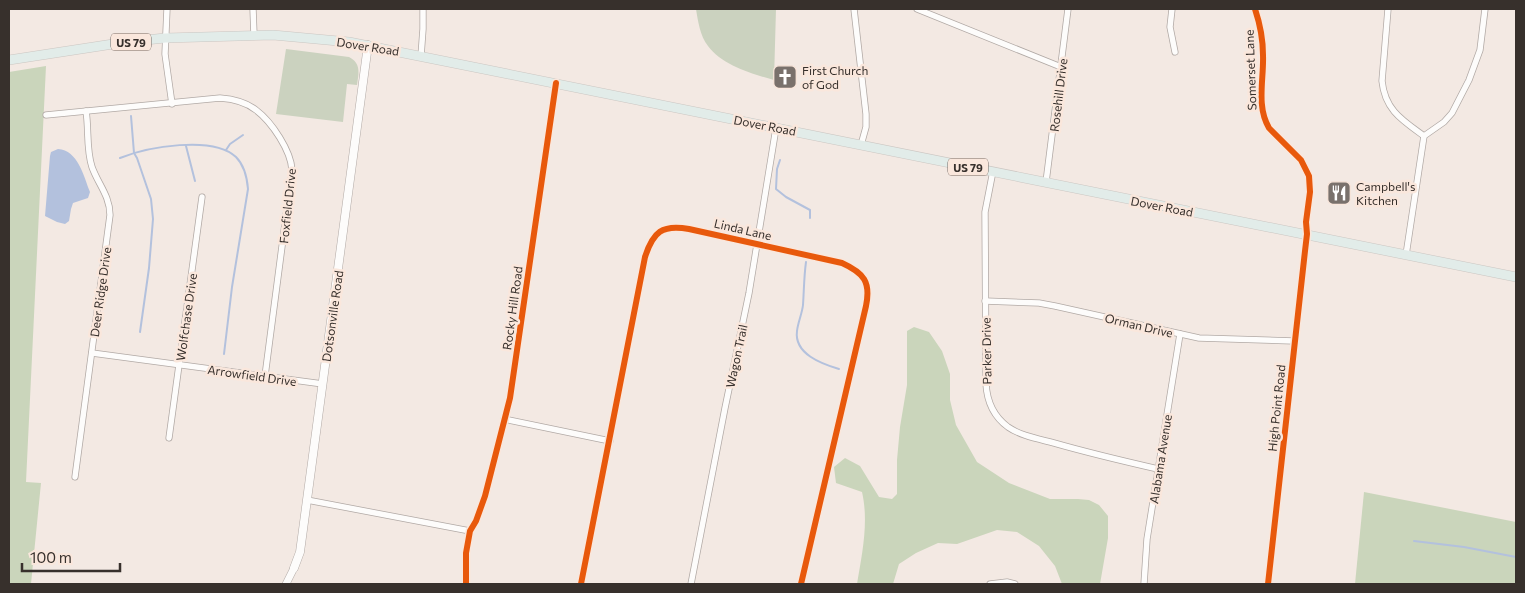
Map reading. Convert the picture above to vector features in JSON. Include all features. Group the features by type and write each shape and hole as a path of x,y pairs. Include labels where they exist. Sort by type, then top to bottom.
{"main road":[{"name":"Dover Road","path":"9,60 165,38 254,35 312,38 368,45 1516,277"},
{"name":"Dotsonville Road","path":"294,568 300,552 368,45"}],"street":[{"path":"167,9 165,54 172,104"},
{"path":"254,9 254,35"},
{"path":"420,56 424,28 423,9"},
{"path":"854,9 866,114 866,127 861,145"},
{"path":"917,9 1061,67"},
{"name":"Rosehill Drive","path":"1046,182 1068,9"},
{"path":"1172,9 1170,26 1175,52"},
{"name":"Somerset Lane","path":"1255,9 1262,38 1264,58 1263,114 1269,128 1301,160 1309,176 1310,192 1306,222 1307,234"},
{"path":"1388,9 1382,81 1383,92 1387,104 1392,110 1424,136"},
{"path":"1406,256 1424,136 1444,122 1452,113 1469,80 1480,50 1485,9"},
{"name":"Rocky Hill Road","path":"466,584 466,553 470,531 476,521 485,496 510,398 556,83"},
{"name":"Foxfield Drive","path":"46,115 220,98 240,102 263,116 290,156 292,174 265,376"},
{"name":"Deer Ridge Drive","path":"75,477 110,209 107,196 92,166 86,111"},
{"name":"Wagon Trail","path":"692,584 724,411 749,293 776,128"},
{"name":"Parker Drive","path":"992,171 985,212 985,301 987,398 996,415 1008,426 1024,435 1107,458 1158,468"},
{"name":"Wolfchase Drive","path":"169,438 202,196"},
{"name":"Linda Lane","path":"581,584 645,257 653,238 663,229 678,227 842,263 862,275 865,279 868,289 867,302 801,584"},
{"name":"High Point Road","path":"1268,584 1307,234"},
{"name":"Orman Drive","path":"985,301 1039,303 1060,306 1199,338 1294,341"},
{"name":"Alabama Avenue","path":"1144,584 1147,539 1180,334"},
{"name":"Arrowfield Drive","path":"92,353 322,384"},
{"path":"504,419 610,441"},
{"path":"307,500 470,531"},
{"name":"Dotsonville Road","path":"286,584 294,568"},
{"path":"990,584 1007,582 1015,584"}],"green space":[{"path":"696,9 776,9 774,80 729,64 714,53 703,38"},
{"path":"286,49 349,57 356,62 359,72 357,85 347,84 343,122 276,114"},
{"path":"46,66 26,482 41,483 31,584 9,584 9,72"},
{"path":"914,327 929,332 942,351 950,374 950,400 956,425 977,462 1009,483 1050,499 1089,500 1099,505 1108,516 1108,538 1100,584 1062,584 1055,566 1039,546 1017,532 997,530 957,544 938,543 916,553 899,564 893,584 857,584 865,526 862,492 836,483 834,467 845,458 860,466 879,497 892,499 897,494 897,460 900,427 907,385 907,331"},
{"path":"1364,492 1516,522 1516,584 1355,584"}],"water":[{"path":"58,149 71,154 75,159 83,172 90,192 88,198 73,203 69,221 65,224 45,216 50,156 51,152"}],"waterway":[{"path":"131,116 134,153 151,199 153,219 149,268 140,332"},
{"path":"226,150 230,144 243,135"},
{"path":"120,158 163,147 180,145 212,146 226,150 236,157 243,167 248,189 232,287 224,354"},
{"path":"186,146 195,181"},
{"path":"780,160 777,169 776,189 786,197 810,210 810,218"},
{"path":"806,262 803,305 797,339 804,352 810,357 839,369"},
{"path":"1414,541 1464,547 1516,557"}],"cycle path":[{"path":"1255,9 1262,43 1262,102 1265,120 1269,128 1301,160 1309,176 1310,192 1268,584"},
{"path":"466,584 466,553 470,531 476,521 485,496 510,398 556,83"},
{"path":"581,584 645,257 655,236 665,229 672,228 689,229 842,263 861,275 866,284 866,306 801,584"}],"place":[{"name":"First Church of God","path":"785,77"},
{"name":"Campbell's Kitchen","path":"1339,193"}]}
